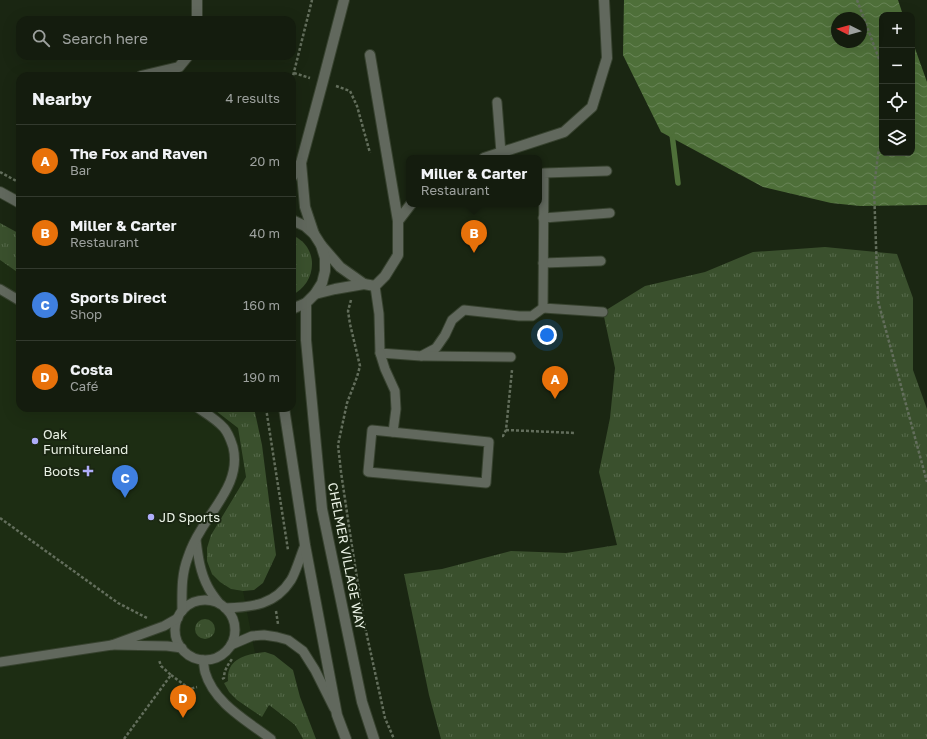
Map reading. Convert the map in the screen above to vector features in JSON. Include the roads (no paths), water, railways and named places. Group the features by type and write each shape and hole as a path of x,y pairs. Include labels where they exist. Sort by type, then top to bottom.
{"street":[{"path":"196,0 197,16"},
{"path":"296,171 301,163 344,0"},
{"path":"492,155 564,132 592,107 607,58 604,0"},
{"path":"315,294 335,288 364,284 375,286 385,276 398,255 398,221 370,55"},
{"path":"172,72 179,67 185,60"},
{"path":"301,163 305,208 314,234 321,245 340,267 364,284"},
{"path":"0,192 16,201"},
{"path":"398,221 409,207"},
{"path":"296,222 305,226 314,234"},
{"path":"296,307 306,303 315,294 322,283 325,271 325,258 321,245"},
{"name":"CHELMER VILLAGE WAY","path":"306,303 306,340 322,508 362,702 374,739"},
{"path":"285,412 305,545 337,715 346,739"}],"lane":[{"path":"497,102 501,152"},
{"path":"543,308 544,173 607,171"},
{"path":"543,218 610,214"},
{"path":"543,263 601,261"},
{"path":"375,286 380,353 384,369 395,391 396,410 393,432"},
{"path":"0,289 16,299"},
{"path":"421,356 436,348 445,335 452,320 464,310 519,316 532,316 543,308 603,312"},
{"path":"380,353 421,356 511,357"},
{"path":"196,540 201,573 208,588 230,614 234,622 235,630 234,638 226,652 211,659 203,660 188,654 182,648 176,634 176,626 180,614 183,573 188,557 196,540 201,530 225,495 235,467 235,454 231,440 224,429 204,412"},
{"path":"372,430 393,432 489,442 486,484 368,472 372,430"},
{"path":"112,645 164,626 180,614 188,605 195,602 203,600 222,605 246,607 271,600 281,592 292,579 305,545"},
{"path":"231,645 252,636 264,635 288,640 303,651 315,670 337,715"},
{"path":"0,662 112,645 166,646 182,648"},
{"path":"203,660 204,671 209,683 218,697 229,708 271,739"}],"water":[{"path":"624,0 898,0 902,12 879,12 879,156 915,156 915,48 927,82 927,205 860,206 831,203 763,187 661,132 623,55"}],"waterway":[{"path":"672,130 678,183"}],"place":[{"name":"Miller & Carter","path":"474,253"},
{"name":"The Fox and Raven","path":"555,399"},
{"name":"Oak Furnitureland","path":"35,441"},
{"name":"Boots","path":"88,471"},
{"name":"Sports Direct","path":"125,498"},
{"name":"JD Sports","path":"151,517"},
{"name":"Costa","path":"183,718"}]}
